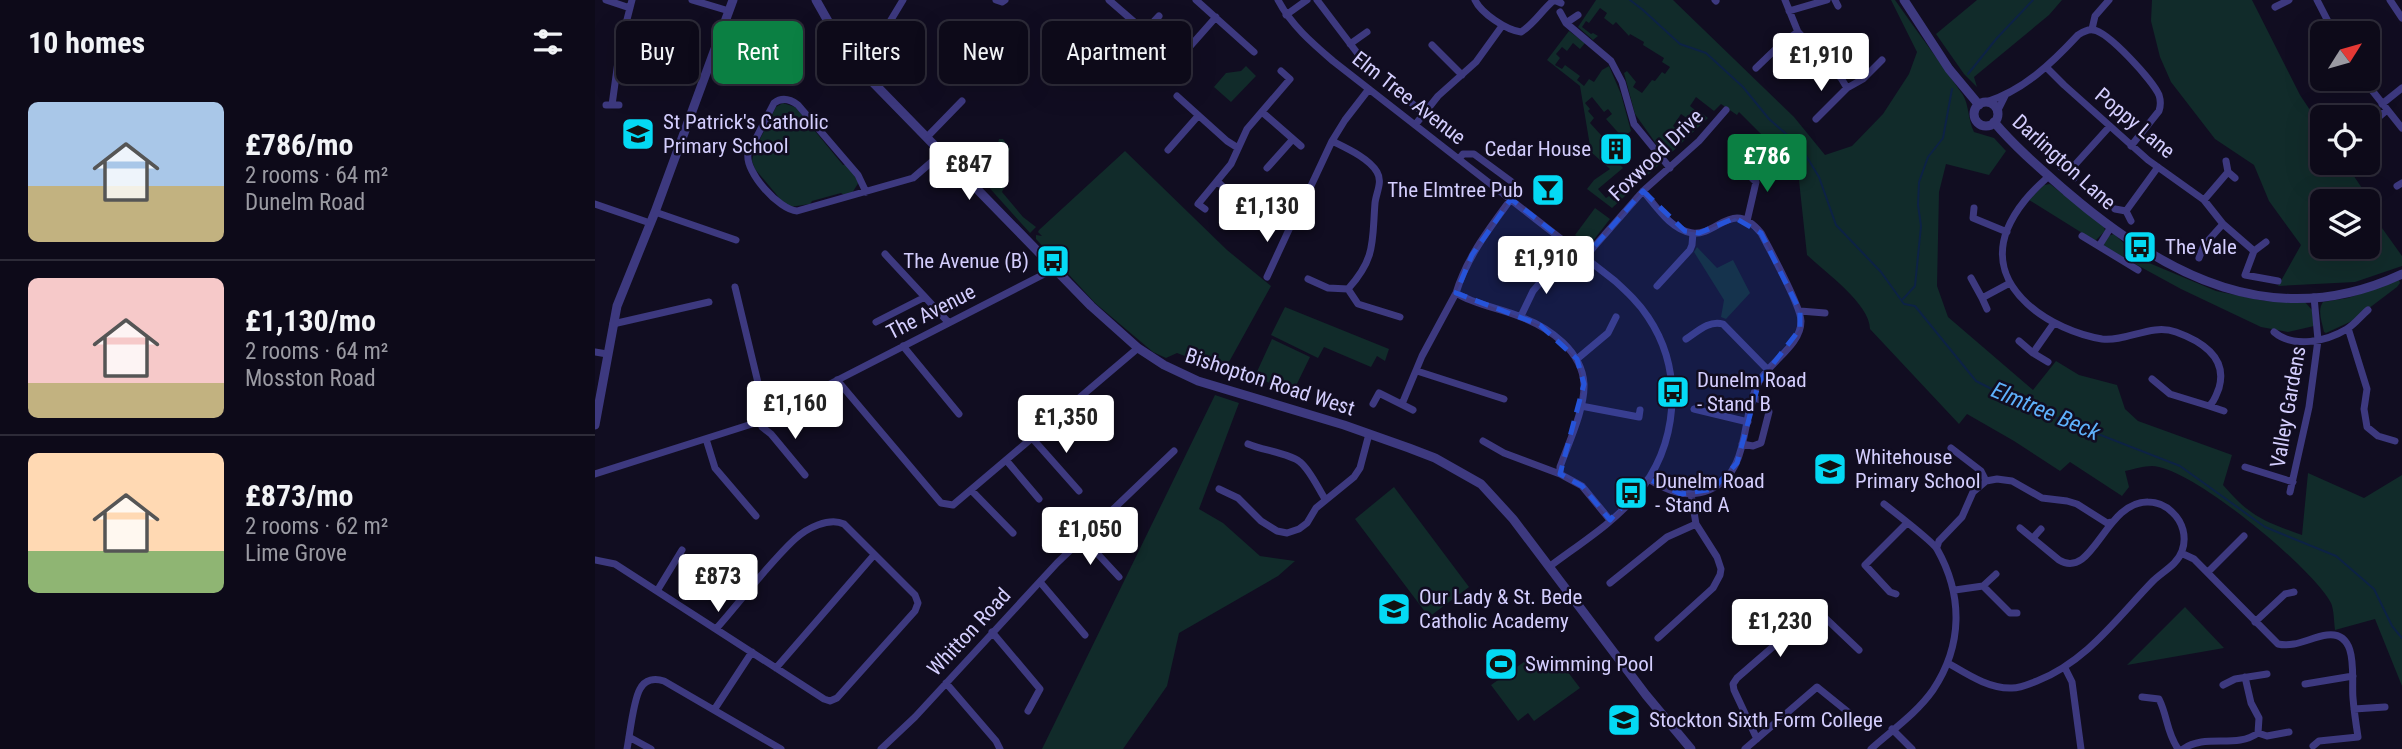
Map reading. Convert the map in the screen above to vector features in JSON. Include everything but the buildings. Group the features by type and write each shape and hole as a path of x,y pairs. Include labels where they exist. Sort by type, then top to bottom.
{"street":[{"path":"606,0 631,4 620,47 612,105"},
{"path":"692,0 729,11"},
{"path":"595,425 617,306 655,212 733,0"},
{"name":"Bishopton Road West","path":"816,0 828,21"},
{"path":"890,21 903,0"},
{"path":"996,0 1005,0"},
{"path":"1196,0 1254,52"},
{"name":"Elm Tree Avenue","path":"1278,0 1286,15 1304,36 1615,281 1649,318 1665,353 1672,392 1673,409 1665,446 1648,480 1635,496 1610,520 1549,567"},
{"path":"1286,15 1307,0"},
{"path":"1317,0 1358,54"},
{"path":"1475,0 1478,6 1502,26 1521,32 1528,28 1540,11 1558,1"},
{"path":"1785,0 1798,32 1842,78 1847,88"},
{"path":"1789,11 1827,0"},
{"path":"1903,0 1949,69 1982,103 1992,104 1997,112"},
{"path":"2092,29 2095,16 2109,0"},
{"path":"2275,7 2289,0"},
{"path":"2318,0 2328,21"},
{"path":"2390,0 2402,18"},
{"path":"1113,1 1134,21"},
{"path":"1560,12 1566,23 1611,61 1622,82 1634,124 1670,168"},
{"path":"1566,23 1578,15"},
{"path":"1154,21 1159,16"},
{"path":"1191,45 1216,17"},
{"path":"1415,125 1438,96 1476,62 1502,26"},
{"path":"2005,96 1994,122 1986,126 1978,123 1974,113 1982,103 2005,96 2047,68 2078,35 2092,29 2104,34 2117,46 2155,87 2159,96 2159,111 2131,146"},
{"path":"1350,44 1367,32"},
{"path":"1756,68 1798,32"},
{"path":"1432,45 1439,56 1462,75"},
{"path":"1768,55 1775,62"},
{"path":"1816,119 1821,107 1863,79 1882,60"},
{"path":"1866,61 1873,69"},
{"name":"Poppy Lane","path":"2047,68 2131,146 2204,200 2223,225 2254,251"},
{"path":"1205,209 1198,204 1231,164 1247,129 1293,82 1281,71"},
{"name":"Bishopton Road West","path":"875,84 1054,269 1138,348 1164,365 1198,381 1370,434 1435,458 1481,484 1513,519 1646,695 1691,749"},
{"path":"2380,112 2402,88"},
{"path":"1267,277 1289,224 1332,141 1369,89"},
{"path":"1395,90 1424,113"},
{"path":"2372,91 2402,128"},
{"path":"1177,96 1238,148"},
{"path":"866,192 858,175 798,105 785,99 773,103 747,158 751,170 787,210 797,211 866,192 913,178 943,153"},
{"path":"927,137 962,101"},
{"name":"Foxwood Drive","path":"1585,257 1617,218 1699,141 1726,110"},
{"path":"1262,112 1301,146"},
{"path":"1168,150 1198,116"},
{"name":"Darlington Lane","path":"1994,122 2049,176 2111,227 2170,266 2205,283 2263,296 2314,297 2354,291 2402,274"},
{"path":"2072,168 2110,126"},
{"path":"1267,169 1293,139"},
{"path":"1308,279 1337,290 1348,289 1360,276 1373,244 1380,176 1375,168 1332,141"},
{"path":"1402,404 1422,356 1456,293 1472,255 1509,198 1511,190 1512,182 1474,154 1463,154 1459,159"},
{"path":"2226,160 2228,172 2235,178"},
{"path":"2061,167 2072,168"},
{"path":"2126,211 2158,167"},
{"path":"2072,168 2074,178"},
{"path":"2204,200 2228,172"},
{"path":"2049,176 2024,200 2007,232 2003,252 2010,283 2031,308 2054,323 2081,333 2106,339 2127,338 2154,330 2175,331 2208,348 2218,359 2221,371 2217,394 2209,406"},
{"path":"1217,181 1237,200 1289,224"},
{"path":"1747,221 1757,181"},
{"path":"1643,191 1677,227 1693,233 1707,230 1728,219 1747,221 1761,233 1800,312 1801,323 1798,335 1759,382 1737,463 1723,481 1713,489 1691,494 1670,491 1648,480"},
{"path":"595,204 650,223"},
{"path":"1968,227 1974,208"},
{"path":"2115,209 2126,211"},
{"path":"2126,211 2131,221"},
{"path":"655,212 736,240"},
{"path":"1973,218 2007,232"},
{"path":"2199,258 2201,243 2223,225"},
{"name":"Darlington Lane","path":"2099,246 2111,227"},
{"path":"1657,286 1690,250 1693,233"},
{"name":"Darlington Lane","path":"2082,236 2138,270"},
{"path":"721,246 725,237"},
{"path":"2266,242 2254,251 2245,275 2278,281"},
{"path":"885,254 949,323"},
{"path":"1521,316 1533,291 1555,265"},
{"name":"The Avenue","path":"595,474 763,418 1054,269"},
{"path":"1321,285 1326,276"},
{"path":"1971,278 1987,309"},
{"path":"1982,298 2010,283"},
{"path":"735,287 765,431 771,434 796,470 806,475"},
{"path":"1348,289 1358,304 1400,317"},
{"path":"1456,293 1521,316 1556,336 1577,359 1584,384 1560,474"},
{"path":"876,321 925,297"},
{"name":"Valley Gardens","path":"2290,492 2309,407 2318,340 2314,297"},
{"path":"1388,312 1392,301"},
{"path":"613,324 709,302"},
{"path":"2274,332 2298,342 2318,340 2349,328 2368,310"},
{"path":"1800,312 1825,313"},
{"path":"1577,359 1608,333 1616,317"},
{"path":"1686,340 1696,338 1713,322 1723,324 1768,370"},
{"path":"2033,352 2054,323"},
{"path":"2349,328 2367,389 2364,409 2368,427 2378,436 2395,440"},
{"path":"2019,341 2048,362"},
{"path":"903,346 958,414"},
{"path":"837,380 941,503 953,505 1138,348"},
{"path":"595,352 607,354"},
{"path":"1416,371 1504,398"},
{"path":"2152,379 2170,394 2224,411"},
{"path":"2161,387 2167,379"},
{"path":"1373,404 1379,393 1413,410"},
{"path":"1742,444 1753,446 1761,443 1769,412 1767,402 1753,398"},
{"path":"1071,404 1104,437"},
{"path":"1580,407 1639,417 1640,410"},
{"path":"1694,409 1702,415 1748,422"},
{"path":"1219,489 1238,498 1269,527 1277,531 1287,533 1299,529 1307,523 1315,508 1354,477 1360,468 1370,434"},
{"path":"1032,438 1079,491"},
{"path":"706,439 715,468 756,516"},
{"path":"1483,441 1504,453 1560,474 1582,486 1610,520"},
{"path":"1248,444 1271,453 1288,455 1301,462 1325,499"},
{"path":"1271,453 1272,444"},
{"path":"1952,460 1954,450 1981,471 1986,481"},
{"name":"Whitton Road","path":"881,749 915,717 1039,582 1174,451"},
{"path":"1006,460 1039,499"},
{"name":"Valley Gardens","path":"2245,467 2293,482"},
{"path":"1937,547 1939,541 1962,517 1973,492 1986,481 1997,479 2012,481 2032,494 2067,501 2107,523 2112,522"},
{"path":"971,490 1013,533"},
{"path":"1238,498 1243,490"},
{"path":"1658,638 1713,588 1720,575 1717,557 1696,524 1691,494"},
{"path":"1948,663 1990,684 2013,688 2045,678 2065,668 2100,640 2153,581 2177,560 2184,544 2182,526 2171,510 2151,502 2134,504 2123,511 2085,558 2076,564 2064,563 2020,528"},
{"path":"1871,749 1932,690 1948,663 1957,628 1955,590 1937,547 1884,504"},
{"path":"595,560 615,564 824,699 831,701 837,698 915,611 918,603 915,595 844,524 835,520 827,521 797,537 716,629"},
{"path":"1896,593 1890,592 1862,563 1907,523"},
{"path":"1610,583 1660,542 1696,524"},
{"path":"2033,538 2041,529"},
{"path":"2208,572 2244,537"},
{"path":"1083,538 1119,577"},
{"path":"657,591 682,550"},
{"path":"2181,553 2194,559 2271,638 2283,645 2328,635 2336,635 2344,640 2353,661 2354,709 2358,737 2319,741 2313,746"},
{"path":"776,668 874,555"},
{"path":"1955,590 1983,586 1996,574"},
{"path":"1039,582 1085,635"},
{"path":"1983,586 2010,613 2017,613"},
{"path":"2255,622 2285,594 2294,592"},
{"path":"1757,739 1734,690 1733,684 1737,678 1813,612 1820,613 1859,650"},
{"path":"992,632 1040,689 1028,711"},
{"path":"715,710 752,652"},
{"path":"2065,668 2072,682 2081,749"},
{"path":"2223,685 2235,679 2267,674"},
{"path":"2305,684 2353,676"},
{"path":"2142,697 2162,696 2169,737 2181,749 2199,742 2236,745 2258,733 2259,718 2248,696 2245,677"},
{"path":"627,749 640,689 649,680 664,681 781,749"},
{"path":"946,683 1000,749"},
{"path":"1745,749 1817,687 1848,712"},
{"path":"2354,709 2385,707"},
{"path":"1892,729 1912,749"},
{"path":"2258,733 2267,736 2290,732"},
{"path":"629,737 651,749"}],"highlighted area":[{"path":"1643,191 1685,231 1699,233 1735,218 1761,233 1800,311 1800,329 1759,382 1737,463 1713,489 1681,494 1648,479 1610,520 1582,486 1560,474 1584,384 1577,359 1540,325 1456,293 1472,255 1511,199 1585,257"}],"green space":[{"path":"1596,0 1673,0 1794,117 1825,155 1852,146 1883,114 1909,74 1917,52 1891,0 1895,0 1963,95 1974,132 1994,138 2006,151 1989,175 1946,164 1939,192 1937,286 1948,317 2033,390 2056,361 2079,375 2117,385 2125,409 2138,421 2232,455 2223,485 2258,517 2302,535 2308,473 2364,498 2402,475 2402,686 2375,619 2335,630 2331,603 2301,567 2249,521 2193,482 2170,470 2142,467 2125,471 2129,487 2122,496 2070,462 2060,471 1967,414 1959,424 1870,329 1863,309 1855,299 1807,255 1798,171 1739,112 1737,115 1721,104 1714,111 1696,97 1690,106 1695,110 1688,119 1681,114 1673,126 1687,137 1701,120 1697,116 1700,112 1708,118 1670,154 1664,155 1635,114 1624,73 1627,71 1636,82 1633,87 1642,93 1652,80 1655,81 1662,72 1665,74 1670,67 1662,62 1664,58 1643,45 1644,42 1630,34 1629,36 1616,22 1613,25 1604,18 1607,13 1600,8 1589,23 1586,21 1582,27 1598,36 1593,40 1578,27"},
{"path":"1977,0 2062,0 2049,15 1974,77 1977,87 1964,74 1936,34"},
{"path":"2152,0 2252,0 2310,110 2310,175 2353,175 2363,189 2310,189 2310,259 2380,259 2380,225 2402,256 2402,266 2355,282 2278,286 2301,245 2269,201 2254,165 2215,139 2171,82 2160,57 2151,21"},
{"path":"1569,31 1585,43 1580,49 1573,43 1567,51 1562,47 1556,54 1560,58 1555,65 1562,69 1565,65 1580,76 1577,80 1584,86 1589,79 1594,82 1602,70 1609,66 1621,94 1631,131 1623,138 1606,119 1612,114 1608,109 1604,112 1592,97 1585,103 1594,118 1590,123 1611,146 1605,152 1623,168 1598,189 1606,198 1609,196 1614,201 1617,198 1614,195 1636,176 1638,178 1642,175 1642,170 1652,160 1648,155 1656,153 1663,161 1612,208 1587,189 1594,180 1610,169 1591,152 1580,86 1547,60"},
{"path":"1246,66 1256,76 1231,102 1214,87 1226,73 1241,71"},
{"path":"783,103 795,107 843,165 847,165 859,182 852,193 841,193 812,201 810,204 790,207 755,169 752,161 754,151 776,107"},
{"path":"999,139 1003,139 1010,149 999,166 1009,177 1002,192 1023,217 1036,227 1030,233 977,174 978,169 996,151"},
{"path":"1125,151 1227,250 1271,286 1224,371 1177,353 1166,358 1153,352 1095,303 1036,239 1036,235 1042,236 1039,230"},
{"path":"2050,184 2104,226 2105,231 2095,241 2029,200 2044,185"},
{"path":"1595,208 1610,219 1589,246 1575,235"},
{"path":"2114,234 2142,260 2216,291 2265,301 2305,302 2312,310 2314,326 2288,332 2261,327 2181,289 2104,247 2103,243 2108,236"},
{"path":"1697,247 1717,268 1733,260 1750,293 1726,319 1721,317 1724,300 1694,252"},
{"path":"2399,280 2397,287 2352,321 2324,332 2320,312 2323,302 2348,298"},
{"path":"1285,307 1389,349 1385,361 1377,356 1371,367 1324,347 1318,358 1271,335"},
{"path":"1272,339 1310,357 1292,394 1255,376"},
{"path":"1215,395 1239,403 1199,509 1223,523 1260,556 1295,561 1278,576 1179,633 1167,686 1123,749 1042,749"},
{"path":"1394,487 1469,587 1429,617 1355,519"},
{"path":"2185,607 2224,648 2127,665"},
{"path":"1555,655 1580,688 1534,721 1528,713 1518,721 1491,685 1531,657 1539,668"}],"waterway":[{"name":"Elmtree Beck","path":"1630,0 1680,44 1706,53 1743,87 1769,119 1800,146 1819,177 1836,225 1881,272 1904,304 1915,306 1976,381 2021,404 2180,466 2265,527 2336,556 2374,589 2392,626 2402,638"},
{"path":"1968,74 2033,0"},
{"path":"1903,299 1915,286 1921,226 1919,182 1928,157 1943,138 1952,89"}],"place":[{"name":"St Patrick's Catholic Primary School","path":"638,134"},
{"name":"Cedar House","path":"1616,149"},
{"name":"The Elmtree Pub","path":"1548,190"},
{"name":"The Vale","path":"2140,247"},
{"name":"The Avenue (B)","path":"1053,261"},
{"name":"Dunelm Road - Stand B","path":"1673,392"},
{"name":"Whitehouse Primary School","path":"1830,469"},
{"name":"Dunelm Road - Stand A","path":"1631,493"},
{"name":"Our Lady & St. Bede Catholic Academy","path":"1394,609"},
{"name":"Swimming Pool","path":"1501,664"},
{"name":"Stockton Sixth Form College","path":"1624,720"}]}
